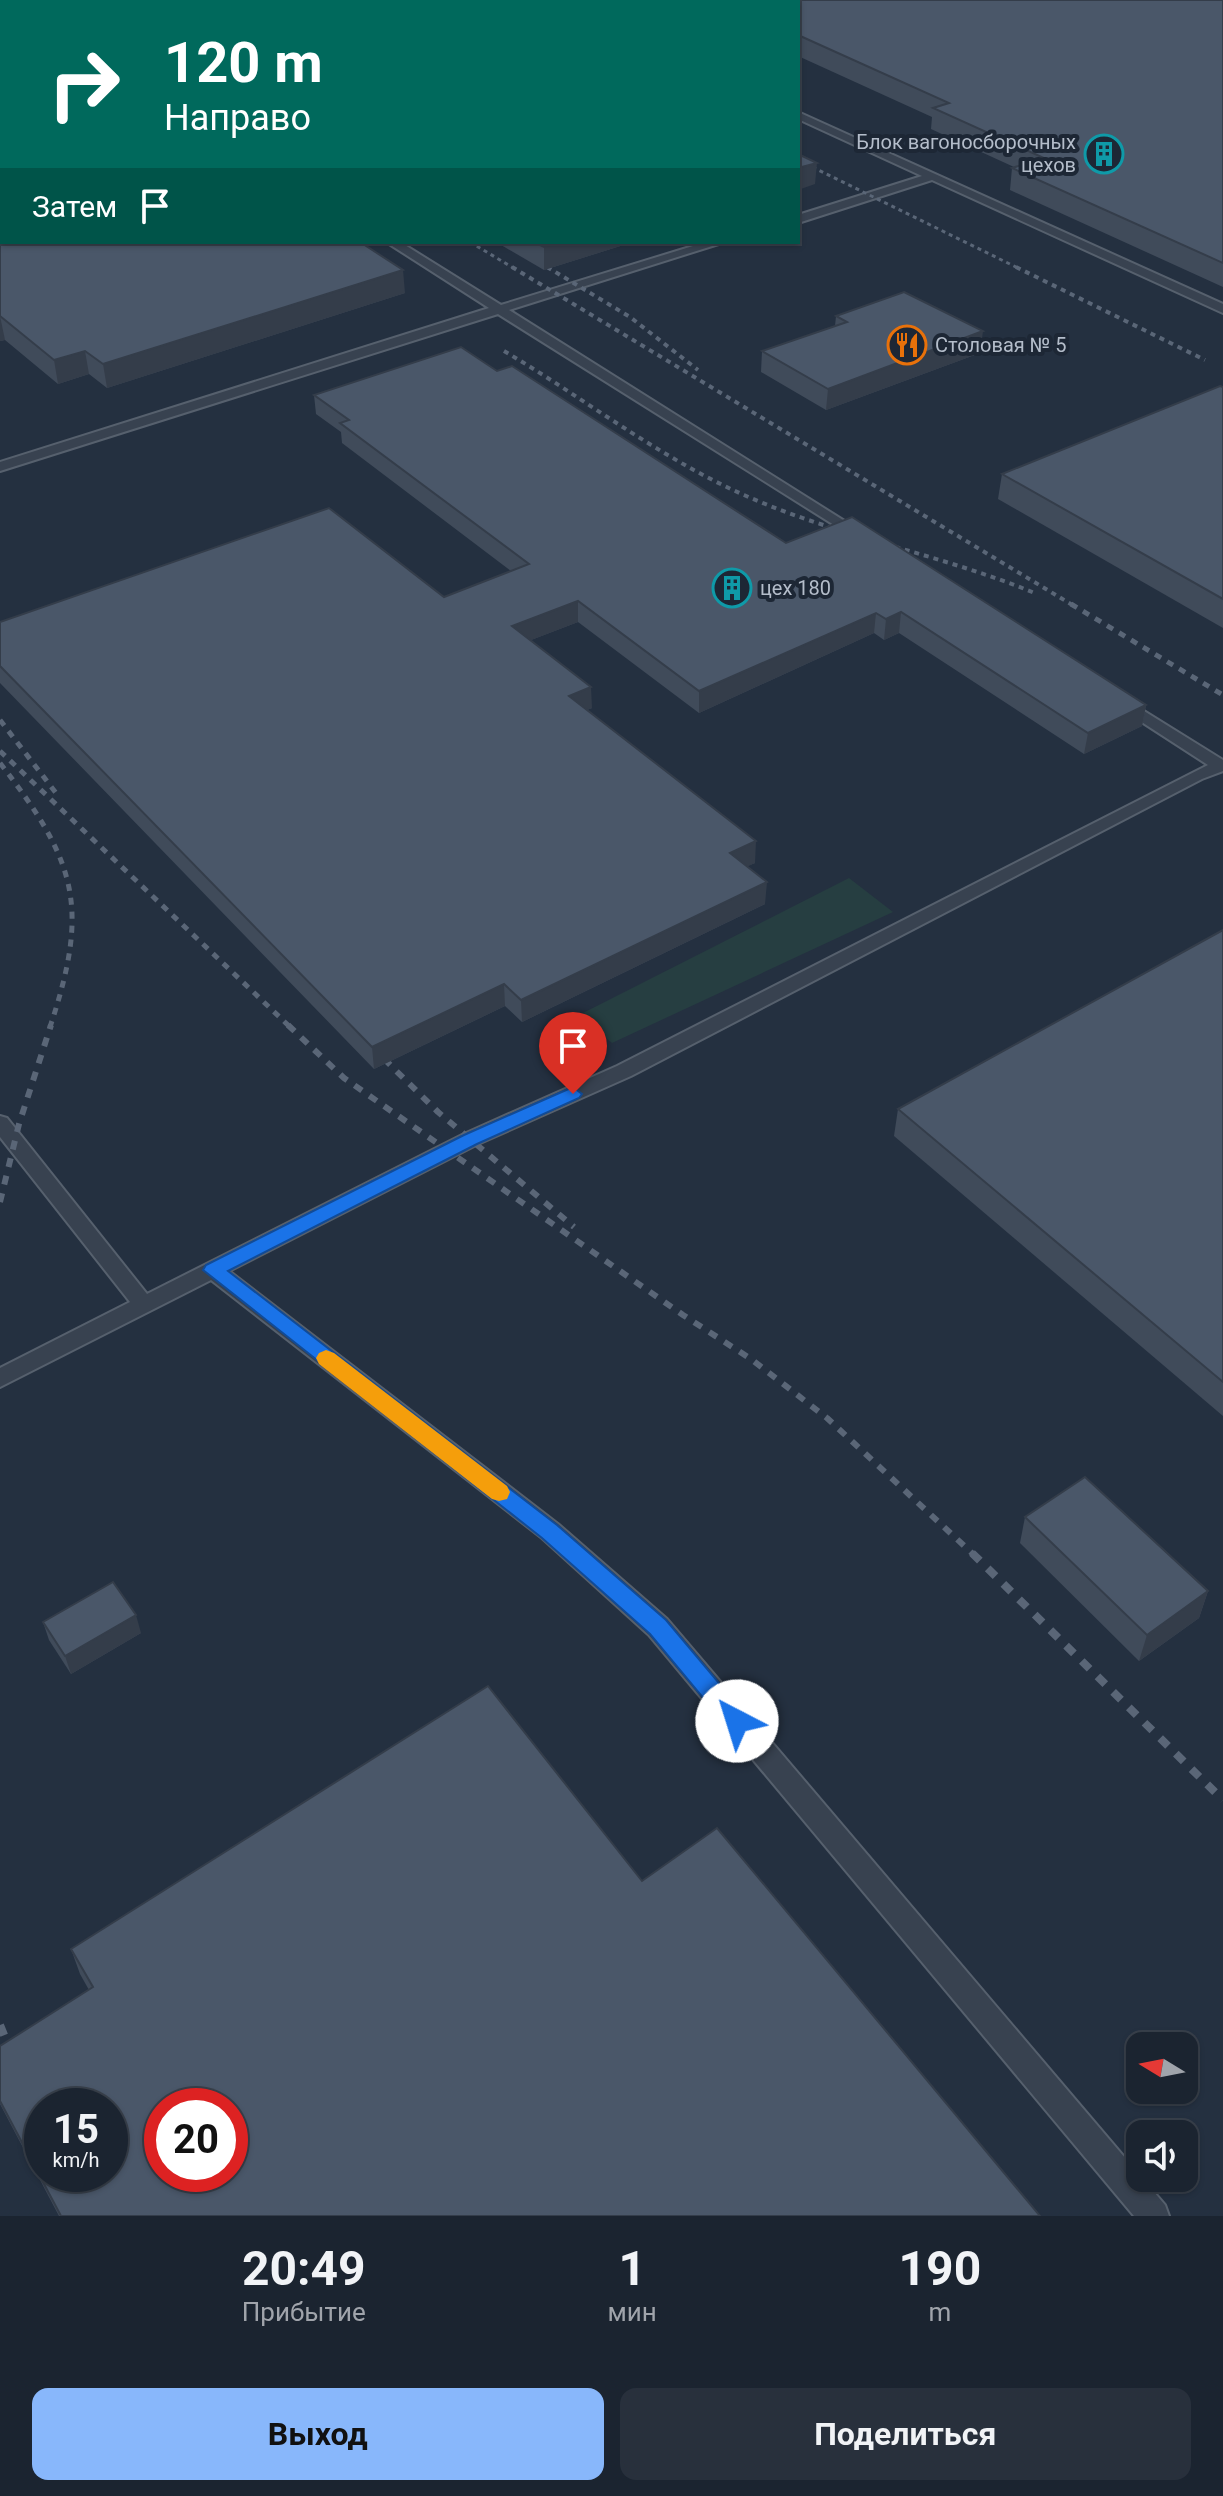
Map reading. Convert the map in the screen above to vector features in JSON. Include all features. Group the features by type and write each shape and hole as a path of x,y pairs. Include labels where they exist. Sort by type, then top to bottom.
{"lane":[{"path":"800,116 1223,309"},
{"path":"800,218 930,177"},
{"path":"395,244 873,543"},
{"path":"0,467 713,244"},
{"path":"1109,694 1222,765"},
{"path":"0,1378 459,1145 624,1071 1196,775 1222,765"},
{"path":"0,1123 143,1304"},
{"path":"213,1270 550,1531 658,1627 1154,2216"}],"green space":[{"path":"849,878 893,912 612,1043 579,1015"}],"building":[{"name":"Блок вагоносборочных цехов","path":"800,0 1223,0 1223,263 1012,168 1044,158 933,108 949,103 800,36"},
{"path":"800,155 817,163 800,167"},
{"path":"0,244 363,244 403,270 103,364 85,351 54,360 0,316"},
{"path":"904,292 983,331 828,389 762,351 847,322 836,316"},
{"path":"461,347 497,371 512,366 786,543 852,517 1146,705 1088,733 901,612 886,619 876,613 699,691 578,601 512,626 591,687 569,696 756,841 730,853 767,882 521,1000 504,984 372,1047 0,666 0,622 329,508 444,597 529,564 340,423 349,420 314,395"},
{"path":"1223,387 1223,599 1002,474"},
{"path":"1223,930 1223,1382 898,1109"},
{"path":"1085,1477 1208,1591 1147,1635 1025,1517"},
{"path":"113,1582 136,1615 65,1656 43,1622"},
{"path":"488,1686 642,1881 717,1828 1040,2216 61,2216 48,2192 128,2192 128,2088 24,2088 24,2146 0,2101 0,2046 93,1987 71,1949"}],"railway":[{"path":"800,161 1020,269"},
{"path":"473,244 515,269"},
{"path":"508,244 550,269"},
{"path":"512,267 1074,606"},
{"path":"547,267 630,317 698,370"},
{"path":"1016,267 1205,360"},
{"path":"504,351 651,445 744,495 816,523 964,568 1037,594"},
{"path":"1071,604 1223,695"},
{"path":"0,720 56,793"},
{"path":"0,751 290,1027"},
{"path":"0,763 46,829 69,887 72,917 70,949 50,1027"},
{"path":"0,1202 19,1124 51,1025"},
{"path":"288,1025 344,1078 683,1315 751,1359 827,1418 974,1555"},
{"path":"371,1046 438,1112 574,1227"},
{"path":"972,1553 1223,1800"},
{"path":"0,2025 15,2062"}],"slow traffic":[{"path":"326,1358 499,1492"}],"place":[{"name":"Блок вагоносборочных цехов","path":"1104,154"},
{"name":"Столовая № 5","path":"907,345"},
{"name":"цех 180","path":"732,588"}],"route":[{"path":"573,1094 471,1139 213,1270 550,1531 658,1627 737,1721"}]}
